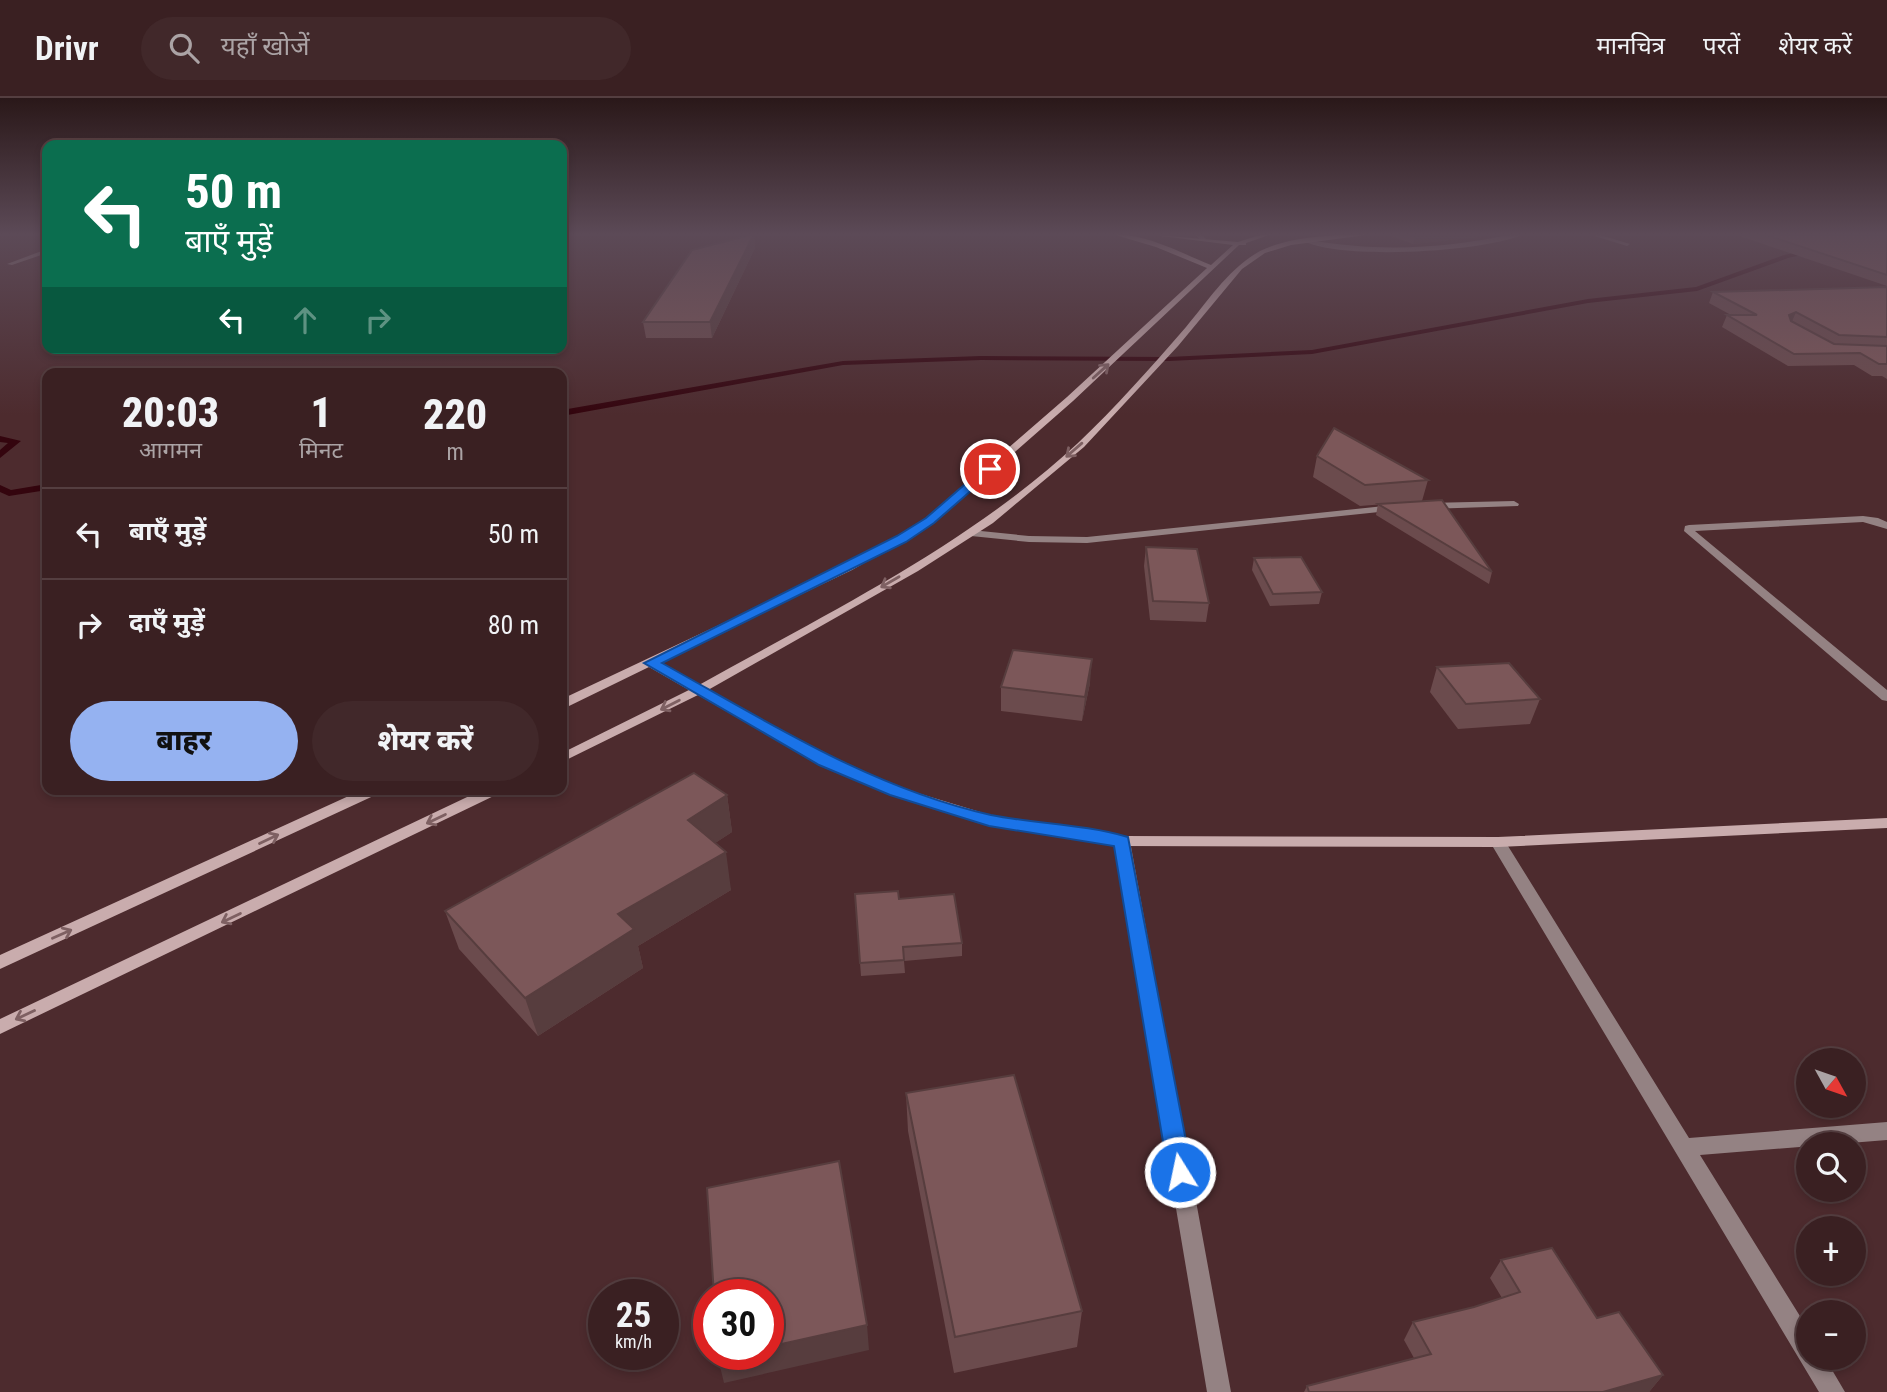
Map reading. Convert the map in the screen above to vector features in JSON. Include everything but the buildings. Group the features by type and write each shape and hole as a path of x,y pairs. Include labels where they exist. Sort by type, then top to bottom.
{"main road":[{"path":"567,702 901,539 930,521 1070,399 1183,294"},
{"path":"567,756 699,690 914,569 971,533 1014,501 1081,444 1217,294"},
{"path":"651,663 824,761 896,792 989,820 1122,841 1498,842 1887,823"},
{"path":"0,962 364,795"},
{"path":"0,1027 484,795"}],"street":[{"path":"1416,507 1514,504"},
{"path":"971,533 1029,539 1087,540 1402,507"},
{"path":"1887,526 1874,520 1863,519 1689,528 1689,531 1887,697"},
{"path":"1122,841 1219,1392"},
{"path":"1498,842 1796,1331"},
{"path":"1684,1147 1887,1131"},
{"path":"1819,1370 1833,1392"}],"waterway":[{"path":"567,412 843,363 981,358 1169,359 1312,352 1588,301 1648,294"},
{"path":"0,439 16,441 0,455"},
{"path":"0,488 9,493 42,488"}],"route":[{"path":"990,469 930,521 901,539 848,568 651,663 824,761 896,792 989,820 1122,841 1180,1172"}]}
